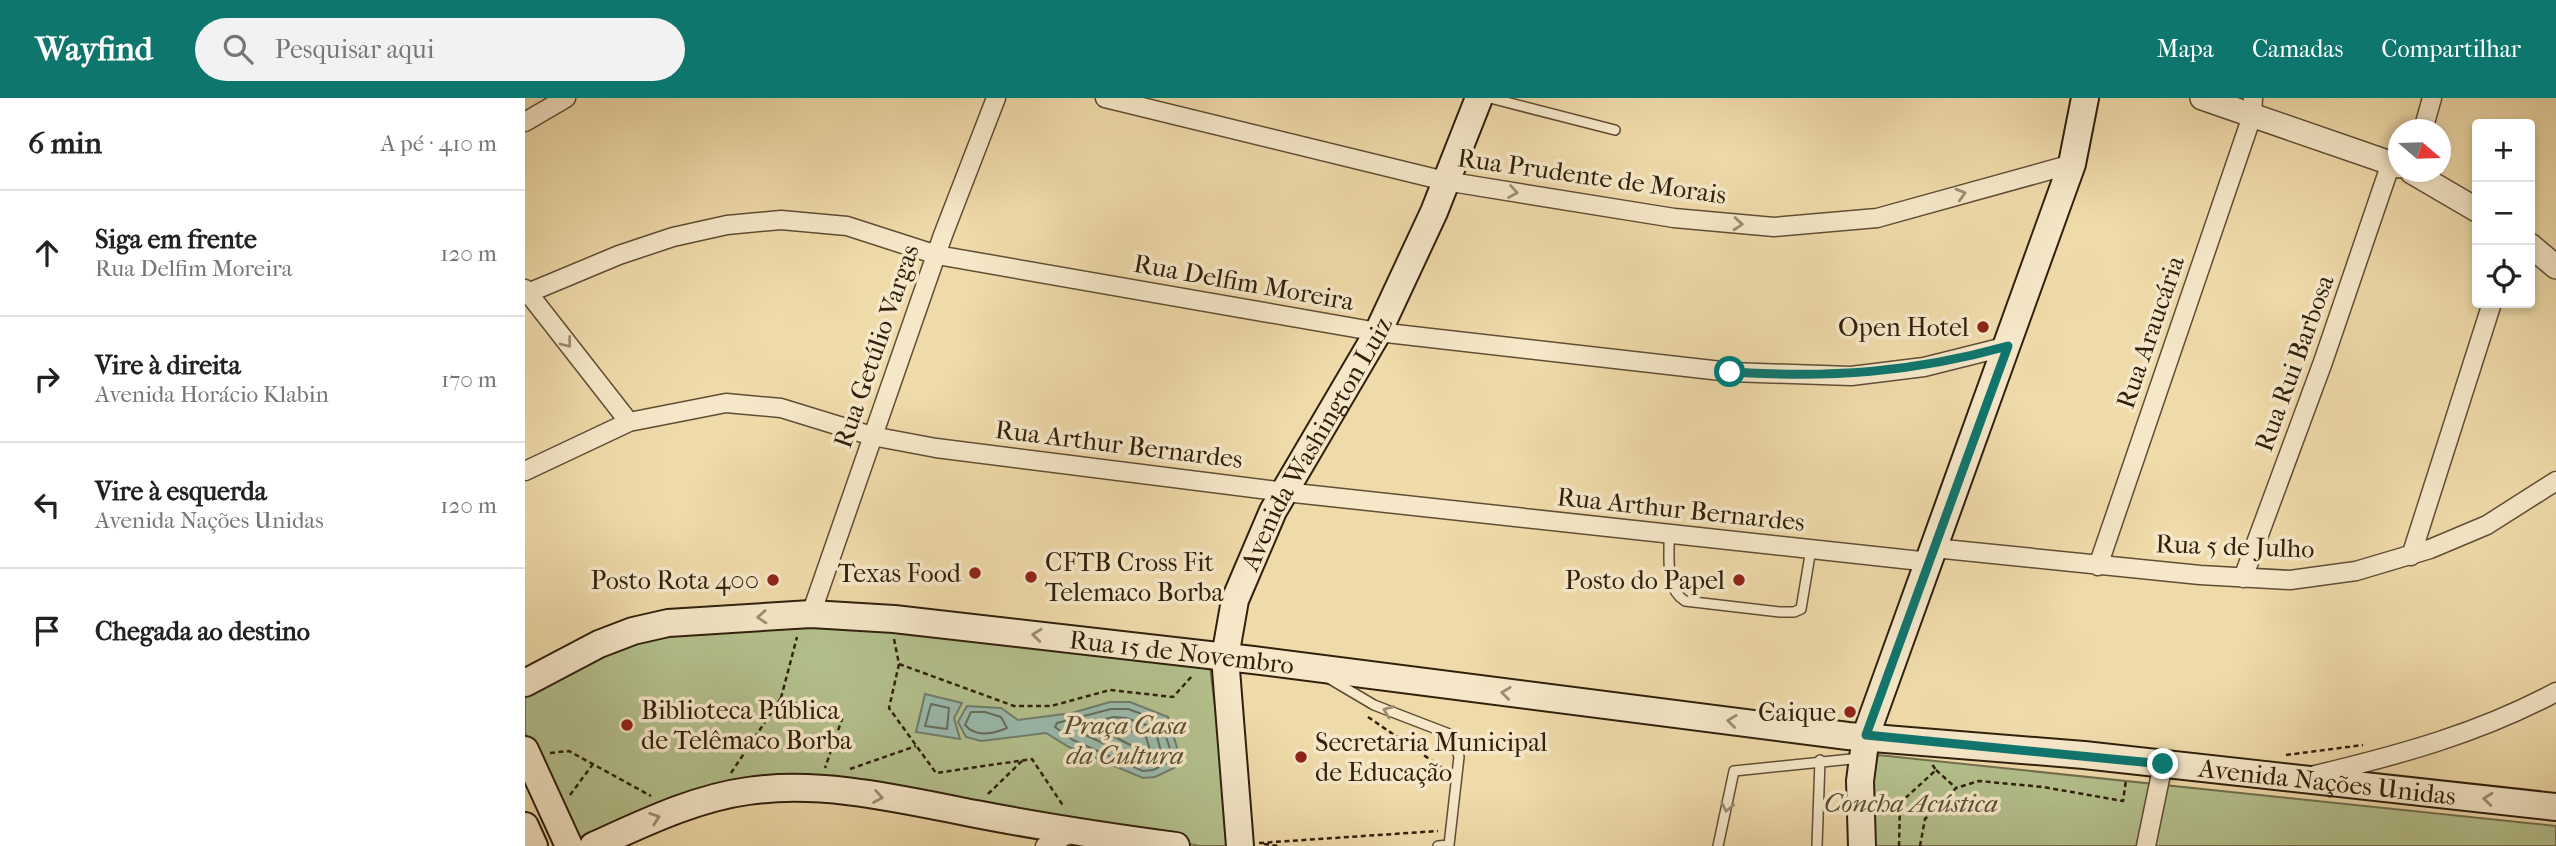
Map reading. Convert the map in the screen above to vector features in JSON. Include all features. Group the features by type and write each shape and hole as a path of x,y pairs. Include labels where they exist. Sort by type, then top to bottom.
{"main road":[{"name":"Avenida Washington Luiz","path":"1253,845 1225,657 1239,590 1259,538 1378,332 1479,98"},
{"path":"1862,846 1859,743 1932,555 2008,346 2072,164 2085,103"},
{"name":"Rua 15 de Novembro","path":"525,683 599,644 633,631 668,623 804,625 894,619 1225,657 1859,743"},
{"name":"Avenida Nações Unidas","path":"1859,743 2163,764 2556,807"},
{"path":"536,752 569,846"},
{"path":"593,846 650,820 706,802 748,791 793,789 861,794 1069,821 1176,846"},
{"path":"525,826 534,846"}],"street":[{"path":"525,122 566,98"},
{"name":"Rua Getúlio Vargas","path":"804,625 996,98"},
{"name":"Rua Prudente de Morais","path":"1105,98 1445,181 1674,218 1774,227 1877,218 2072,164"},
{"path":"2202,98 2253,107 2388,162"},
{"path":"2426,119 2432,98"},
{"name":"Rua Araucária","path":"2098,566 2253,107"},
{"name":"Rua Rui Barbosa","path":"2243,578 2323,362 2395,182"},
{"path":"2427,182 2472,208"},
{"name":"Rua Delfim Moreira","path":"526,291 619,254 727,225 781,220 848,226 937,255 1378,332 1730,372 1851,376 1924,367 2008,346"},
{"path":"2535,249 2556,267"},
{"path":"526,291 629,422"},
{"path":"2411,556 2490,308"},
{"name":"Rua Arthur Bernardes","path":"525,471 629,422 726,403 781,408 872,436 936,448 1285,492 1811,549 1932,555"},
{"name":"Rua 5 de Julho","path":"1932,555 2290,580 2356,571 2411,556 2487,525 2556,481"},
{"path":"2296,779 2410,752 2474,731 2556,692"},
{"path":"2146,846 2163,764"},
{"path":"1045,846 1069,821"}],"lane":[{"path":"1490,98 1615,130"},
{"path":"1669,534 1670,581 1676,595 1685,601 1780,612 1801,609 1811,549"},
{"path":"1315,669 1374,705 1452,735 1459,757 1449,845 1438,846"},
{"path":"1718,846 1734,771 1820,760 1859,743"},
{"path":"1817,846 1820,760"}],"path":[{"path":"731,774 781,698 804,625"},
{"path":"894,639 899,664 888,708 936,773 1032,759 1069,821"},
{"path":"899,664 1014,706 1051,706 1110,690 1173,697 1199,668"},
{"path":"781,698 842,719 821,780"},
{"path":"1359,711 1450,773"},
{"path":"2279,755 2365,744"},
{"path":"845,771 916,746"},
{"path":"536,752 569,751 660,801"},
{"path":"987,795 1023,760"},
{"path":"1930,761 1956,788"},
{"path":"564,798 570,795 593,764"},
{"path":"1878,803 1900,803 1936,770"},
{"path":"1920,846 1925,819 1956,788 1979,781 2043,787 2123,801 2126,778"},
{"path":"1899,846 1900,803"},
{"path":"1253,845 1441,831"},
{"path":"1253,845 1279,846"}],"green space":[{"name":"Praça Casa da Cultura","path":"785,621 1209,658 1232,846 1200,846 876,788 632,816 573,845 525,733 525,690 632,637"},
{"name":"Concha Acústica","path":"1878,755 2556,826 2556,846 1868,846 1861,817"}],"water":[{"path":"925,694 962,703 954,718 960,739 916,732"},
{"path":"1110,702 1130,702 1168,717 1178,751 1174,768 1155,777 1143,778 1069,747 1046,733 981,741 966,737 958,722 967,706 1001,708 1018,720 1072,713"}],"place":[{"name":"Open Hotel","path":"1983,327"},
{"name":"Texas Food","path":"975,573"},
{"name":"CFTB Cross Fit Telemaco Borba","path":"1031,577"},
{"name":"Posto Rota 400","path":"773,580"},
{"name":"Posto do Papel","path":"1739,580"},
{"name":"Caique","path":"1850,712"},
{"name":"Biblioteca Pública de Telêmaco Borba","path":"627,725"},
{"name":"Secretaria Municipal de Educação","path":"1301,757"}],"route":[{"path":"1730,372 1851,376 1924,367 2008,346 1866,735 2163,764"}]}
